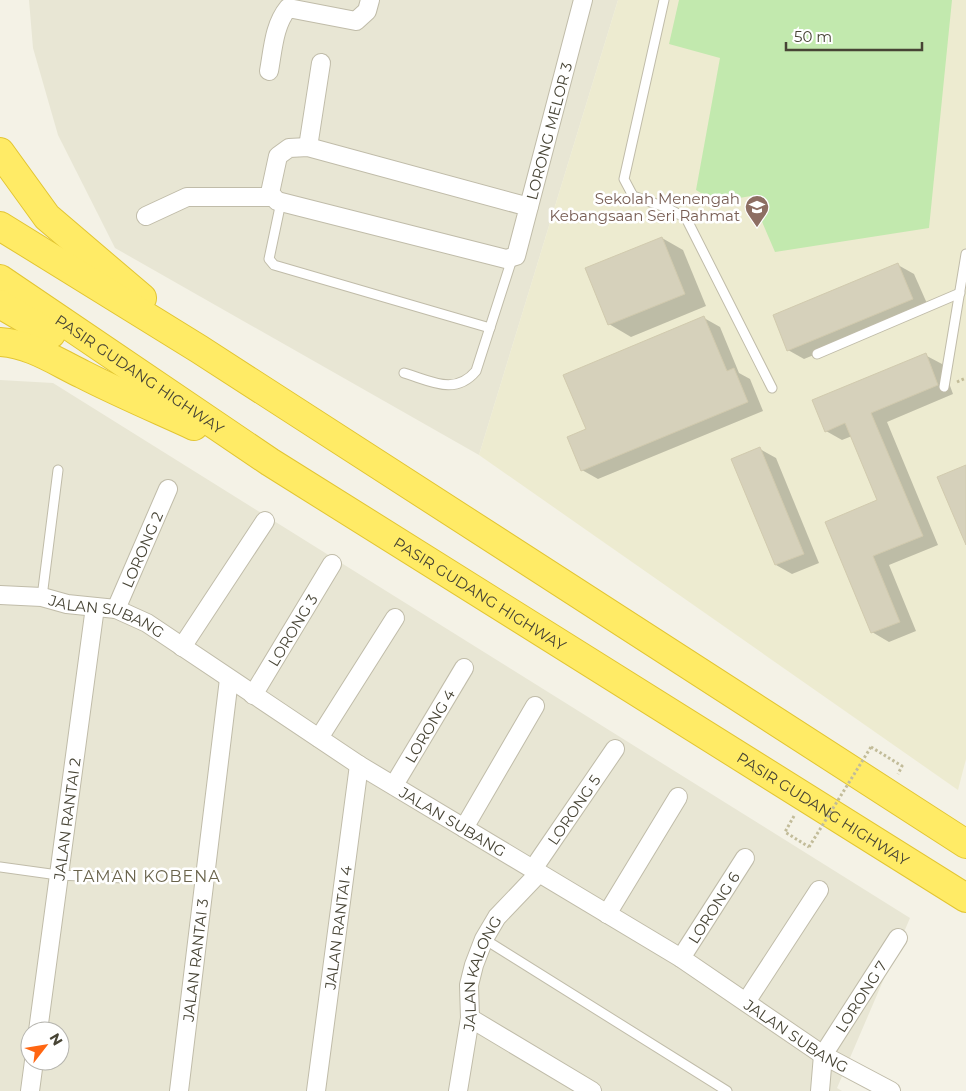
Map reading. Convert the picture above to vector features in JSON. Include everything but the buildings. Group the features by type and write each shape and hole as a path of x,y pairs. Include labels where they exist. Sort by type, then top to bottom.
{"highway":[{"path":"0,152 47,217 199,349"},
{"path":"0,226 199,349 966,844"},
{"name":"PASIR GUDANG HIGHWAY","path":"2,289 270,462 966,898"},
{"path":"0,342 15,343 49,356 81,374 270,462"}],"street":[{"path":"269,70 277,29 281,17 288,8 356,21 368,11 370,0"},
{"name":"LORONG MELOR 3","path":"512,259 516,256 583,0"},
{"path":"308,147 321,63"},
{"path":"277,199 270,192 278,156 289,148 308,147 529,207"},
{"path":"146,216 187,197 201,195 277,199 506,260 512,259"},
{"name":"LORONG 2","path":"116,609 168,489"},
{"path":"182,647 265,520"},
{"name":"LORONG 3","path":"253,695 332,564"},
{"name":"JALAN SUBANG","path":"0,595 42,597 116,609 147,623 359,765 681,958 823,1055 892,1091"},
{"name":"JALAN RANTAI 2","path":"39,1021 95,607"},
{"path":"319,738 395,618"},
{"name":"LORONG 4","path":"394,785 464,668"},
{"name":"JALAN RANTAI 3","path":"179,1091 229,679"},
{"path":"464,828 535,706"},
{"name":"LORONG 5","path":"536,871 615,749"},
{"name":"JALAN RANTAI 4","path":"316,1091 359,765"},
{"path":"607,914 678,797"},
{"name":"LORONG 6","path":"681,958 745,858"},
{"name":"JALAN KALONG","path":"458,1091 470,1018 469,985 484,939 497,917 536,871"},
{"path":"746,1002 819,890"},
{"name":"LORONG 7","path":"823,1055 898,938"},
{"path":"470,1018 589,1090"},
{"path":"820,1091 823,1055"},
{"path":"30,1091 33,1071"}],"lane":[{"path":"664,0 624,178 633,196 665,207 686,218 772,388"},
{"path":"277,199 269,259 274,266 490,328"},
{"path":"944,387 966,254"},
{"path":"404,373 448,386 463,384 476,371 512,259"},
{"path":"817,354 960,292"},
{"path":"42,597 58,470"},
{"path":"0,867 58,875 124,878"},
{"path":"484,939 727,1091"}],"path":[{"path":"785,832 809,848 871,747 902,766"}],"shaded area":[{"path":"29,0 618,0 479,455 115,248 58,135 33,48"},
{"name":"Sekolah Menengah Kebangsaan Seri Rahmat","path":"618,0 966,0 966,759 958,790 479,455"},
{"name":"TAMAN KOBENA","path":"0,380 53,383 910,918 837,1088 842,1091 0,1091"}],"green space":[{"path":"679,0 952,0 929,228 775,252 751,196 716,202 696,190 720,58 669,44"}],"place":[{"name":"Sekolah Menengah Kebangsaan Seri Rahmat","path":"757,228"}],"district":[{"name":"TAMAN KOBENA","path":"147,876"}]}
